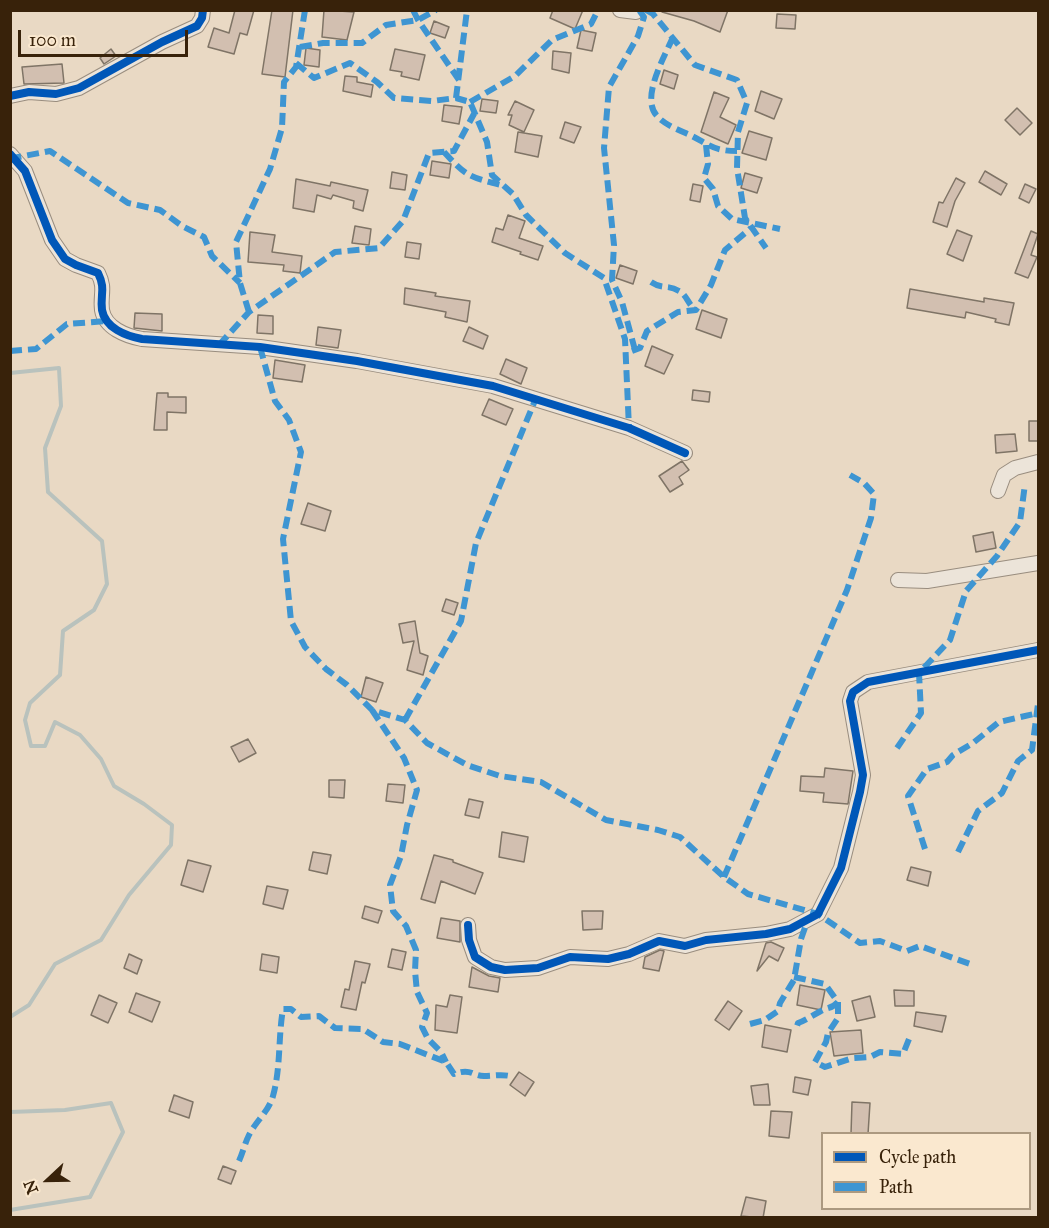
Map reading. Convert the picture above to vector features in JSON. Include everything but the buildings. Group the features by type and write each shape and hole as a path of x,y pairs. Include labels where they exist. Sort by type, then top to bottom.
{"street":[{"path":"10,96 28,92 56,94 79,88 162,42 197,26 202,18 203,10"},
{"path":"620,10 636,12 636,10"},
{"path":"10,154 25,171 52,240 65,258 76,265 98,273 104,285 103,312 107,321 125,336 260,347 357,361 493,386 629,428 685,453"},
{"path":"998,491 1004,475 1015,468 1038,462"},
{"path":"898,580 927,581 1038,563"},
{"path":"468,925 474,957 491,967 505,970 538,968 570,957 608,959 630,954 658,941 685,946 706,940 766,934 805,923 818,915 837,878 860,792 863,775 850,702 853,692 868,682 1038,650"}],"waterway":[{"path":"10,373 59,368 61,406 45,448 48,492 102,541 107,584 94,610 63,631 60,675 30,703 25,720 31,746 45,746 55,722 80,735 101,759 114,786 144,804 172,825 171,845 129,895 101,940 55,964 29,1005 10,1017"},
{"path":"10,1112 65,1110 111,1103 123,1132 90,1197 10,1210"}],"marked path":[{"path":"249,312 240,283 236,242 270,169 282,128 284,82 296,67 305,10"},
{"path":"413,10 459,80"},
{"path":"300,47 323,43 362,43 386,25 418,20 436,10"},
{"path":"456,98 467,10"},
{"path":"470,102 515,76 552,40 591,24 598,10"},
{"path":"635,350 622,302 612,280 614,245 604,148 609,87 638,36 644,17 639,10"},
{"path":"646,10 653,14 695,65 737,80 747,103 738,132 737,168 745,218 766,248"},
{"path":"673,37 652,88 652,108 660,119 672,127 717,149 737,151"},
{"path":"296,63 314,78 350,63 377,82 394,98 432,101 456,98 470,102 487,142 492,175 513,194 526,215 565,253 604,278 625,339 629,428"},
{"path":"219,345 249,312 335,252 379,248 403,221 429,153 454,151 475,112"},
{"path":"706,145 708,164 704,178 713,189 718,206 732,219 780,229"},
{"path":"10,160 50,151 128,203 160,210 182,226 204,237 212,256 240,283"},
{"path":"444,152 469,174 501,185"},
{"path":"632,351 640,348 647,331 678,312 696,310 711,285 725,250 751,228"},
{"path":"651,282 679,291 696,310"},
{"path":"10,351 36,349 67,324 107,321"},
{"path":"260,347 275,401 289,420 301,452 283,539 291,621 305,647 372,710 405,720 427,743 467,765 500,776 541,782 606,820 658,830 680,837 724,877 748,894 818,914 860,943 880,941 907,951 920,946 970,964"},
{"path":"405,720 461,621 476,543 536,398"},
{"path":"724,877 847,590 871,518 874,494 864,483 850,475"},
{"path":"897,748 921,713 919,673 950,640 966,591 997,556 1020,522 1025,484"},
{"path":"958,852 978,811 1002,793 1018,761 1032,750 1038,704"},
{"path":"372,710 404,758 417,790 401,856 390,885 393,911 406,926 416,950 417,992 427,1013 422,1027 428,1039 441,1052 446,1062"},
{"path":"925,849 908,796 927,769 947,762 953,755 973,743 999,722 1038,713"},
{"path":"750,1024 765,1020 778,1011 780,1003 794,980 801,939 807,922"},
{"path":"794,977 825,984 838,1002 798,1023 796,1029"},
{"path":"838,1002 838,1018 828,1033 826,1042 815,1062 825,1067 853,1058 870,1057 880,1052 903,1054 911,1034"},
{"path":"239,1161 249,1135 269,1106 273,1096 283,1009 291,1009 301,1017 319,1016 335,1028 363,1029 383,1042 400,1044 446,1062 454,1074 468,1072 484,1076 510,1076"}],"cycle path":[{"path":"10,96 29,92 56,94 79,88 162,42 197,26 202,18 203,10"},
{"path":"10,154 25,171 52,240 65,259 98,273 102,283 104,316 107,322 129,336 142,339 260,347 357,361 493,386 629,428 685,453"},
{"path":"468,925 469,940 475,957 491,967 505,970 538,968 570,957 608,959 629,954 659,941 685,946 706,940 766,934 790,929 818,914 841,868 863,775 850,701 853,692 868,682 1038,650"}]}
